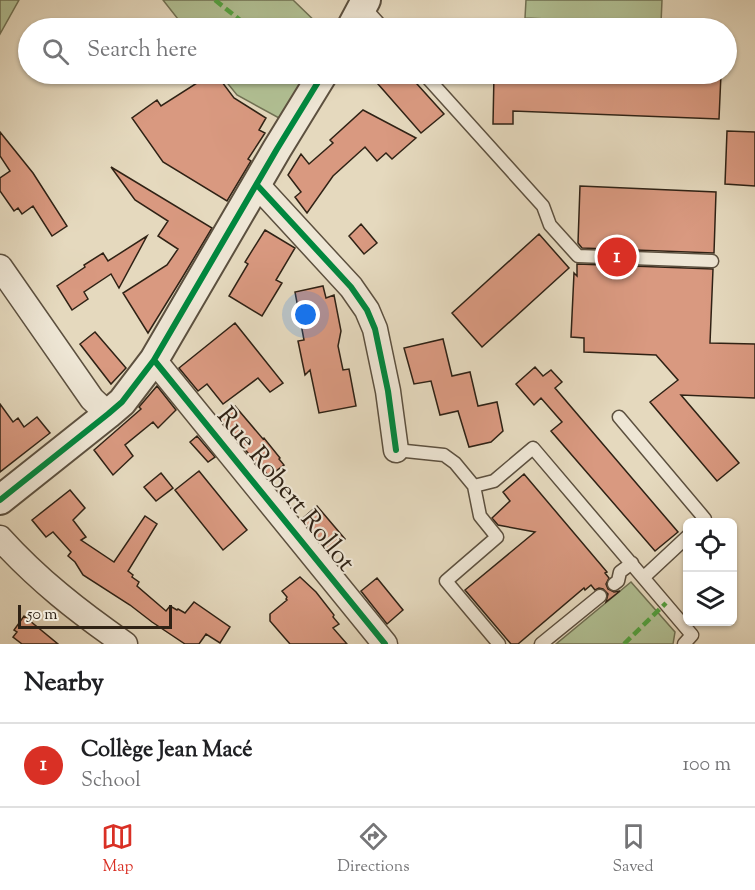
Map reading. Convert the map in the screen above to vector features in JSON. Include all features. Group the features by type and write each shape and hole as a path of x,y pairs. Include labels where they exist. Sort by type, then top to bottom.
{"street":[{"path":"0,500 122,402 154,360 317,84"},
{"path":"257,185 351,287 367,310 375,329 388,391 396,450"},
{"path":"0,267 92,399 108,414"},
{"name":"Rue Robert Rollot","path":"154,360 385,644"},
{"path":"0,538 41,580 92,621 126,644"}],"lane":[{"path":"433,84 543,206 550,225 578,256 712,261"},
{"path":"619,417 704,518"},
{"path":"474,486 494,481 532,448 693,635 684,644"},
{"path":"396,450 444,455 455,463 474,486 480,516 497,537 446,581 499,644"},
{"path":"644,577 683,540"},
{"path":"614,584 618,581 620,572 632,563"},
{"path":"541,644 600,596"}],"green space":[{"path":"0,0 19,0 0,34"},
{"path":"163,0 293,0 312,18 177,18"},
{"path":"526,0 662,0 661,18 525,18"},
{"path":"228,84 301,84 279,118 237,95"},
{"path":"631,582 675,632 673,644 556,644"}],"building":[{"path":"195,84 224,84 234,98 266,118 259,130 265,133 248,159 251,161 227,201 163,162 132,118 157,100 161,106"},
{"path":"378,84 417,84 444,114 421,133"},
{"path":"494,84 721,84 719,119 513,111 513,124 493,124"},
{"path":"363,110 416,138 392,159 386,153 377,161 365,147 333,176 307,213 295,197 301,192 288,175 301,154 309,164 333,143 330,140"},
{"path":"727,131 755,132 755,186 725,184"},
{"path":"0,132 33,173 67,226 52,236 33,206 22,214 18,208 14,211 0,191 0,178 10,171 0,156"},
{"path":"111,167 212,228 148,333 123,293 167,265 178,249 158,236 168,221 135,200"},
{"path":"580,186 716,192 714,253 582,248 578,243"},
{"path":"361,224 377,243 364,254 349,236"},
{"path":"265,230 295,248 276,280 282,283 262,316 229,296 248,264 245,262"},
{"path":"539,234 569,268 482,347 452,313"},
{"path":"147,236 119,288 111,274 84,292 88,299 72,310 57,286 103,253 108,261"},
{"path":"577,264 713,269 710,343 755,344 755,398 681,395 739,463 717,481 650,402 678,380 656,355 584,352 584,338 571,337 574,273 577,276"},
{"path":"323,286 326,298 334,295 341,331 338,346 343,370 349,369 356,406 319,413 310,370 305,375 298,341 304,340 295,292"},
{"path":"235,323 283,383 270,392 258,378 223,404 207,384 198,391 179,368"},
{"path":"95,332 126,368 111,384 80,344"},
{"path":"443,339 452,376 470,372 478,406 497,402 503,431 491,442 469,447 458,411 440,415 431,381 414,384 404,348"},
{"path":"535,367 543,376 551,370 562,382 555,388 678,532 655,551 551,431 562,422 541,398 534,405 516,384"},
{"path":"157,386 176,410 158,428 153,422 125,445 133,456 113,475 94,450 141,409 139,407"},
{"path":"0,404 13,422 18,418 24,427 37,417 50,433 0,472"},
{"path":"235,406 264,438 284,465 269,476 264,473 220,418"},
{"path":"197,436 215,457 208,462 190,442"},
{"path":"199,471 247,530 223,550 175,490"},
{"path":"161,473 173,488 156,501 144,487"},
{"path":"524,474 607,572 605,573 609,578 606,584 608,589 614,592 620,591 606,602 608,594 603,589 595,590 591,585 585,590 584,588 518,644 511,644 465,590 535,532 498,525 492,518 510,501 503,492"},
{"path":"70,490 85,508 73,520 86,537 81,540 114,562 145,516 157,524 128,571 139,582 137,586 166,611 170,606 185,613 194,602 230,627 220,643 206,634 199,644 185,644 83,575 68,556 71,552 53,532 46,537 32,520"},
{"path":"317,506 345,539 329,553 302,519"},
{"path":"300,577 316,592 334,615 333,617 339,624 333,628 347,644 290,644 270,621 270,614 287,600 282,591"},
{"path":"377,578 403,610 387,624 361,591"},
{"path":"24,616 58,644 22,644 13,637 17,632 14,630"}],"marked path":[{"path":"215,0 238,18"},
{"path":"624,644 666,603"}],"cycle path":[{"path":"0,500 122,402 154,360 317,84"},
{"path":"257,185 351,287 367,310 375,329 388,391 396,450"},
{"path":"154,360 385,644"}],"place":[{"name":"Collège Jean Macé","path":"617,257"}]}
